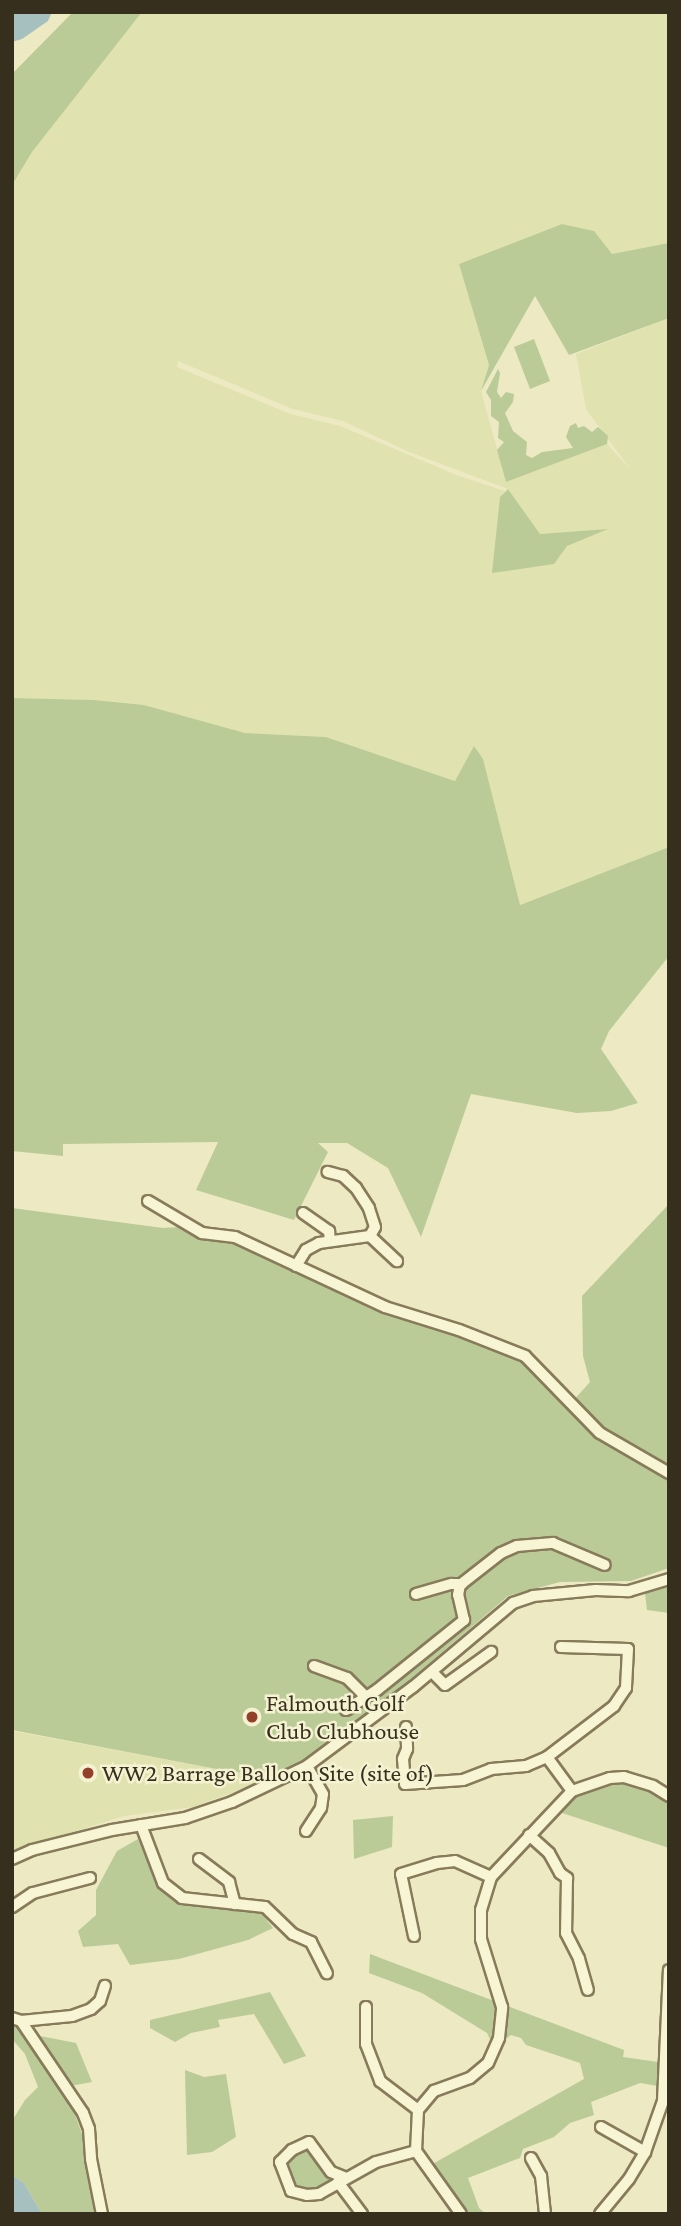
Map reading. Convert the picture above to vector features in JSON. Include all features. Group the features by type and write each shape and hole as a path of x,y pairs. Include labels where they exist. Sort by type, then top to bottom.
{"street":[{"path":"328,1171 343,1176 363,1198 375,1227 370,1236"},
{"path":"148,1201 202,1233 235,1237 385,1307 459,1330 525,1356 600,1433 669,1473"},
{"path":"303,1213 328,1231 330,1241"},
{"path":"296,1266 306,1250 330,1241 370,1236 397,1261"},
{"path":"346,1710 464,1620 458,1595 462,1584 501,1553 537,1543 553,1543 605,1565"},
{"path":"12,1859 32,1850 141,1825 185,1818 232,1802 307,1766 432,1671 513,1603 533,1596 596,1590 629,1591 669,1579"},
{"path":"416,1594 452,1584 462,1584"},
{"path":"406,1727 407,1749 403,1759 405,1784 463,1780 491,1769 526,1766 547,1757 614,1706 626,1688 628,1649 561,1647"},
{"path":"432,1671 445,1685 491,1652"},
{"path":"314,1666 347,1678 366,1697"},
{"path":"547,1757 572,1791"},
{"path":"306,1831 321,1808 323,1794 307,1766"},
{"path":"461,2214 416,2151 418,2110 434,2091 470,2078 488,2063 499,2038 502,2007 481,1939 481,1910 491,1877 572,1791 610,1778 625,1777 653,1786 669,1796"},
{"path":"141,1825 163,1883 182,1898 265,1907 293,1934 312,1942 327,1973"},
{"path":"529,1835 549,1853 560,1873 567,1878 566,1933 579,1959 587,1990"},
{"path":"198,1859 229,1882 235,1904"},
{"path":"414,1936 401,1874 437,1863 455,1861 491,1877"},
{"path":"12,1907 33,1893 90,1878"},
{"path":"600,2214 629,2179 645,2152 666,2103 669,1970"},
{"path":"17,2019 72,2016 91,2009 100,2001 105,1986"},
{"path":"366,2007 366,2044 380,2081 418,2110"},
{"path":"17,2019 86,2121 102,2214"},
{"path":"601,2127 645,2152"},
{"path":"362,2214 342,2180 331,2172 309,2142 292,2150 280,2161 291,2191 307,2195 319,2194 342,2180 376,2162 416,2151"},
{"path":"531,2158 541,2176 545,2214"}],"green space":[{"path":"73,12 142,12 32,152 12,185 12,74"},
{"path":"142,12 669,12 669,243 612,255 593,231 562,224 459,264 489,365 481,391 506,482 607,444 631,470 586,409 576,354 669,318 669,847 519,905 483,759 474,746 456,781 326,737 245,733 144,705 94,700 12,698 12,185 32,152","holes":["178,361 293,409 343,421 409,452 508,489 540,534 605,530 493,573 500,497 505,491 459,476 340,426 290,414 177,367"]},
{"path":"562,224 594,231 612,254 669,243 669,318 569,355 535,296 481,391 489,365 459,264"},
{"path":"534,339 550,381 530,389 514,347"},
{"path":"498,369 500,373 497,392 501,398 506,392 514,394 513,402 505,413 513,431 527,442 526,455 532,458 542,452 573,448 566,437 570,426 576,423 578,428 584,426 592,432 598,427 608,436 607,444 506,482 497,450 504,442 498,438 499,422 491,416 491,400 486,392"},
{"path":"508,489 540,534 608,529 567,546 554,564 492,573 500,497"},
{"path":"12,698 94,700 144,705 245,733 326,737 455,781 474,746 483,759 520,905 669,847 669,956 609,1031 601,1049 638,1103 611,1111 577,1113 471,1094 421,1237 388,1168 347,1143 318,1143 328,1152 294,1220 196,1190 218,1142 63,1144 63,1156 12,1151"},
{"path":"669,1204 669,1470 600,1433 571,1403 590,1382 583,1356 582,1296"},
{"path":"12,1208 163,1228 179,1227 201,1240 234,1243 372,1308 457,1335 521,1361 596,1436 669,1478 669,1568 631,1581 560,1582 508,1596 386,1700 313,1754 269,1779 12,1730"},
{"path":"669,1585 669,1613 647,1610 645,1593"},
{"path":"12,1731 269,1779 193,1807 124,1816 12,1851"},
{"path":"610,1778 669,1796 669,1848 553,1810 572,1791"},
{"path":"393,1816 392,1847 354,1859 353,1820"},
{"path":"138,1839 155,1878 183,1905 261,1913 273,1928 248,1940 179,1959 130,1965 118,1944 83,1947 78,1931 96,1915 96,1890 117,1851"},
{"path":"370,1954 624,2050 623,2057 665,2063 664,2087 640,2083 591,2102 594,2115 570,2123 554,2137 523,2149 520,2158 468,2178 479,2208 486,2214 463,2214 429,2166 584,2079 580,2063 526,2045 521,2038 511,2035 499,2044 490,2039 487,2033 422,1993 369,1973"},
{"path":"270,1992 306,2056 284,2064 254,2014 218,2020 220,2027 191,2033 175,2042 150,2028 150,2020"},
{"path":"12,2018 30,2034 76,2043 92,2082 65,2087 91,2159 102,2214 42,2214 24,2183 12,2175 12,2121 25,2100 38,2087 25,2054 12,2039"},
{"path":"185,2070 204,2077 226,2074 236,2137 212,2152 187,2155"},
{"path":"307,2149 323,2172 335,2179 317,2189 303,2189 292,2181 288,2159"}],"water":[{"path":"12,12 52,12 48,21 22,39 12,42"},
{"path":"12,2175 24,2183 42,2214 12,2214"}],"place":[{"name":"Falmouth Golf Club Clubhouse","path":"252,1717"},
{"name":"WW2 Barrage Balloon Site (site of)","path":"88,1773"}]}
